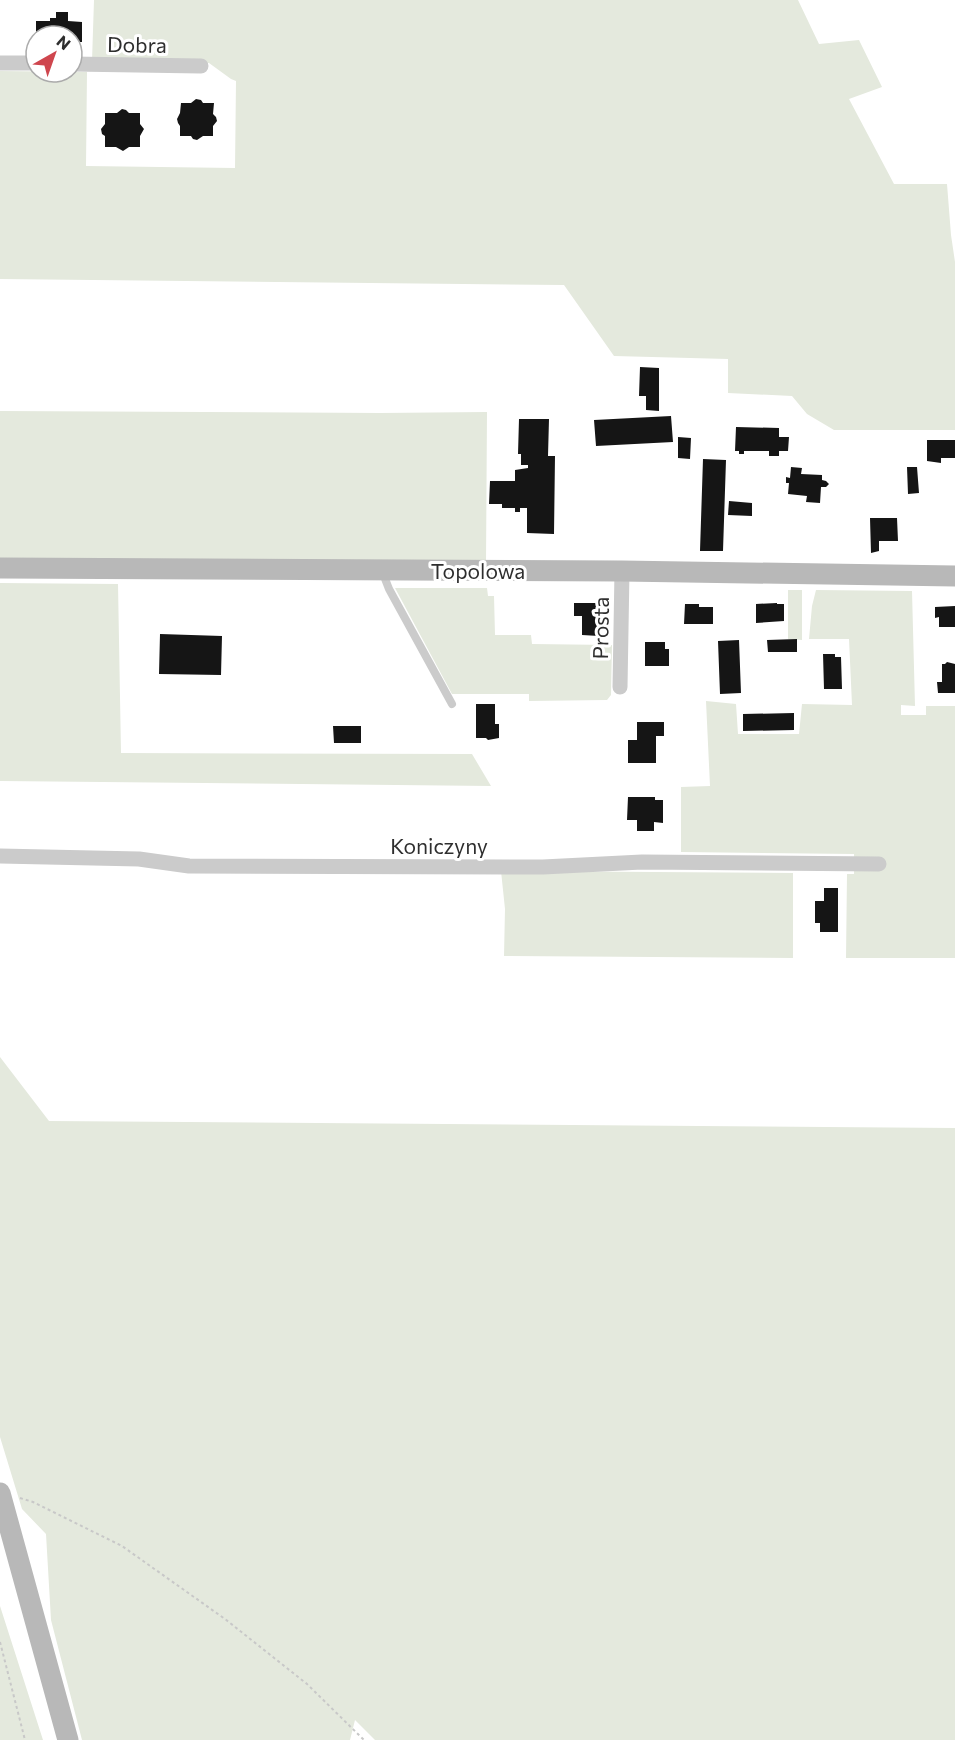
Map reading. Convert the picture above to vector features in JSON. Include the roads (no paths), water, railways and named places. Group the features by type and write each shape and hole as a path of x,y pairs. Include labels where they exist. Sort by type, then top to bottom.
{"street":[{"path":"0,63 24,63"},
{"name":"Dobra","path":"84,64 201,66"},
{"name":"Topolowa","path":"0,568 622,571 955,576"},
{"name":"Prosta","path":"620,687 622,571"},
{"name":"Koniczyny","path":"0,856 139,859 201,866 543,867 642,862 879,864"},
{"path":"5,1494 68,1740"}],"lane":[{"path":"381,570 388,589 452,704"}]}
